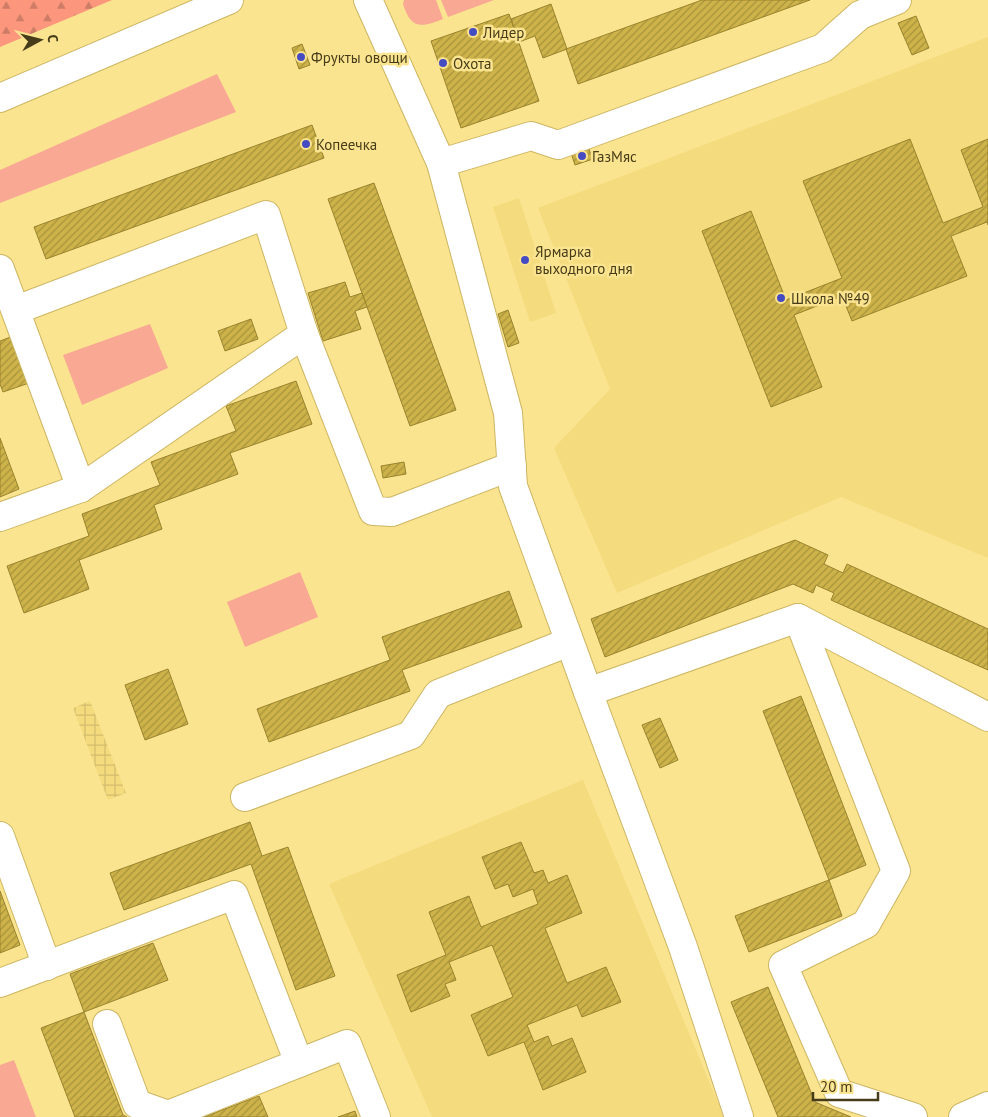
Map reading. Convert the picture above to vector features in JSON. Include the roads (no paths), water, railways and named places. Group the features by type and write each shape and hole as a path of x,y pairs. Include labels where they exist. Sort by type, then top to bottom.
{"street":[{"path":"368,0 441,163 508,414 513,486 683,947 739,1117"},
{"path":"441,163 531,136 558,145 823,48 860,15 897,0"},
{"path":"0,98 224,1"},
{"path":"16,310 266,215 304,334 373,511 392,512 512,466"},
{"path":"0,268 81,488"},
{"path":"0,517 81,488 304,334"},
{"path":"588,692 798,618 988,716"},
{"path":"798,618 896,871 866,924 783,965 839,1093 913,1117"},
{"path":"245,796 411,735 438,694 569,642"},
{"path":"0,836 47,966"},
{"path":"0,984 234,895 299,1063"},
{"path":"107,1024 137,1104 168,1116 348,1044 376,1117"},
{"path":"963,1117 988,1106"}],"place":[{"name":"Лидер","path":"473,32"},
{"name":"Фрукты овощи","path":"301,57"},
{"name":"Охота","path":"443,63"},
{"name":"Копеечка","path":"306,144"},
{"name":"ГазМяс","path":"582,156"},
{"name":"Ярмарка выходного дня","path":"525,260"},
{"name":"Школа №49","path":"781,298"}]}
